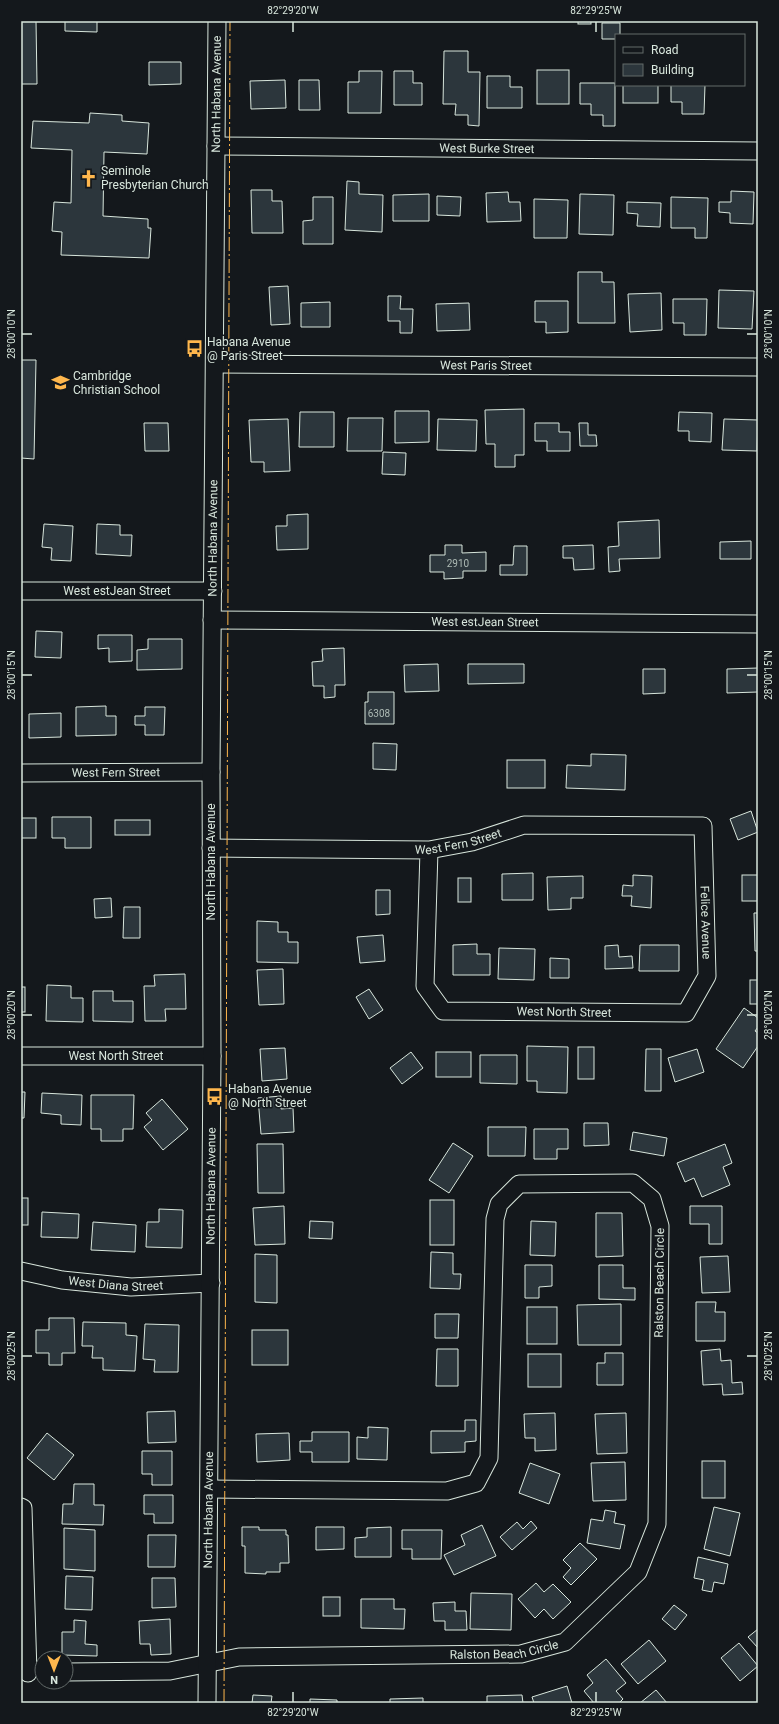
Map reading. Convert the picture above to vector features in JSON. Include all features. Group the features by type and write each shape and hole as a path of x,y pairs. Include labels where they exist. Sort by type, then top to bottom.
{"street":[{"name":"North Habana Avenue","path":"207,1703 210,1489 212,1056 211,772 217,21"},
{"name":"West Burke Street","path":"216,146 758,151"},
{"name":"West Paris Street","path":"215,364 758,367"},
{"name":"West estJean Street","path":"21,591 213,591"},
{"name":"West estJean Street","path":"212,620 758,624"},
{"name":"West Fern Street","path":"21,773 211,772"},
{"name":"West Fern Street","path":"211,848 429,850 472,842 524,825 703,826"},
{"name":"Felice Avenue","path":"686,1013 706,976 703,826"},
{"name":"West North Street","path":"429,850 426,986 443,1011 686,1013"},
{"name":"West North Street","path":"21,1056 212,1056"},
{"name":"Ralston Beach Circle","path":"74,1672 170,1671 239,1657 521,1654 565,1642 638,1572 657,1524 660,1226 652,1199 633,1183 519,1184 499,1204 494,1219 489,1458 476,1482 448,1491 210,1489"},
{"name":"West Diana Street","path":"21,1271 62,1280 131,1287 211,1283"},
{"path":"21,1507 23,1508 30,1673"}],"building":[{"path":"21,21 36,21 37,84 21,84"},
{"path":"65,21 97,21 97,32 65,31"},
{"path":"578,21 591,21 591,24 578,24"},
{"path":"602,23 620,23 620,34 615,34 615,39 602,39"},
{"path":"444,51 468,51 468,72 480,72 479,126 468,125 468,115 455,115 456,104 443,104"},
{"path":"149,62 181,62 181,84 149,85"},
{"path":"537,70 569,70 569,104 537,104"},
{"path":"359,71 382,71 381,113 348,113 348,82 359,82"},
{"path":"394,71 413,71 413,83 422,83 422,105 394,105"},
{"path":"487,76 510,76 510,87 522,87 522,108 487,108"},
{"path":"285,80 286,108 251,109 250,81"},
{"path":"299,80 319,80 320,110 299,110"},
{"path":"580,83 615,83 615,126 603,126 603,115 591,115 591,104 580,104"},
{"path":"623,86 658,86 658,103 623,103"},
{"path":"671,86 705,86 704,114 682,114 682,102 671,102"},
{"name":"Seminole Presbyterian Church","path":"90,113 122,115 122,121 149,123 147,154 104,152 103,216 148,219 148,228 151,228 149,258 61,255 62,232 52,231 54,202 71,203 72,150 31,148 33,121 89,123"},
{"path":"347,181 359,182 359,194 383,195 382,232 345,230"},
{"path":"251,190 272,190 272,201 282,201 283,233 252,233"},
{"path":"731,191 754,192 753,224 730,223 730,213 719,212 719,202 731,202"},
{"path":"508,192 509,202 520,202 521,221 487,222 486,193"},
{"path":"429,194 429,221 393,221 393,195"},
{"path":"580,194 614,195 613,235 579,234"},
{"path":"437,196 461,197 460,216 437,215"},
{"path":"313,197 333,197 333,244 303,244 303,221 313,220"},
{"path":"671,197 708,198 707,238 695,238 695,228 671,228"},
{"path":"534,199 568,200 567,238 534,238"},
{"path":"627,202 661,203 660,227 637,226 638,214 627,213"},
{"path":"578,272 602,272 602,282 614,282 615,323 578,323"},
{"path":"288,286 290,324 271,325 269,287"},
{"path":"719,290 754,291 752,329 718,328"},
{"path":"661,293 662,330 630,332 628,294"},
{"path":"388,296 401,296 400,309 413,309 412,333 400,333 400,321 388,321"},
{"path":"673,299 707,299 706,335 684,335 684,323 673,323"},
{"path":"535,301 568,301 568,332 546,333 546,322 535,322"},
{"path":"330,302 330,327 301,327 301,303"},
{"path":"469,303 470,330 437,331 436,304"},
{"path":"21,360 36,360 34,459 21,458"},
{"path":"524,409 524,455 515,455 515,467 495,467 495,444 486,444 485,410"},
{"path":"395,411 429,411 429,442 395,443"},
{"path":"300,412 334,412 334,447 299,447"},
{"path":"679,412 712,413 711,442 689,441 689,431 678,431"},
{"path":"348,418 383,418 382,451 347,451"},
{"path":"288,419 290,471 264,472 264,462 251,462 249,420"},
{"path":"438,419 477,420 476,451 437,450"},
{"path":"724,419 758,420 757,451 722,450"},
{"path":"144,423 168,423 169,451 145,451"},
{"path":"535,423 559,423 559,432 570,432 570,451 547,451 547,441 535,441"},
{"path":"579,423 588,423 588,435 596,435 597,446 580,446"},
{"path":"383,452 406,453 405,475 382,474"},
{"path":"308,514 308,549 277,550 276,526 287,526 287,515"},
{"path":"659,520 660,558 619,559 620,571 609,572 608,547 619,546 618,522"},
{"path":"44,524 73,526 71,561 51,560 52,548 42,547"},
{"path":"97,524 120,525 120,535 132,535 131,556 96,554"},
{"path":"751,541 751,559 720,559 720,542"},
{"path":"445,545 462,545 462,553 486,552 486,571 463,571 463,578 444,579 444,572 430,572 430,555 445,555"},
{"path":"593,545 594,569 574,570 573,558 563,558 563,546"},
{"path":"514,546 527,546 527,575 500,575 500,565 513,565"},
{"path":"36,631 62,632 61,658 35,657"},
{"path":"98,635 132,635 132,661 109,662 109,648 98,649"},
{"path":"148,639 182,639 182,669 137,670 137,650 148,649"},
{"path":"344,648 345,685 335,685 335,697 324,698 324,686 313,686 312,662 323,661 322,649"},
{"path":"438,664 439,691 405,692 404,665"},
{"path":"468,664 524,664 524,683 468,684"},
{"path":"758,668 758,692 727,693 727,669"},
{"path":"643,669 665,669 665,693 643,694"},
{"path":"368,692 394,692 394,724 365,724 365,702 368,702"},
{"path":"106,706 106,716 116,716 116,735 76,736 76,707"},
{"path":"145,707 165,707 164,735 145,735 145,725 135,725 135,716 145,716"},
{"path":"61,713 61,737 29,738 29,714"},
{"path":"373,743 397,744 396,770 373,769"},
{"path":"591,754 626,755 625,790 566,788 567,765 591,766"},
{"path":"507,760 545,760 545,788 507,788"},
{"path":"751,811 758,832 738,840 730,819"},
{"path":"52,817 91,817 91,848 65,848 65,838 52,838"},
{"path":"21,818 36,818 36,838 21,838"},
{"path":"115,820 150,820 150,835 115,835"},
{"path":"533,873 533,900 502,900 502,874"},
{"path":"633,875 652,876 651,908 631,906 632,896 622,896 623,885 633,886"},
{"path":"742,875 758,875 758,901 742,901"},
{"path":"583,876 583,898 571,898 571,909 548,910 547,877"},
{"path":"458,878 471,878 471,902 458,902"},
{"path":"376,890 390,890 390,914 376,915"},
{"path":"111,898 112,917 95,918 94,899"},
{"path":"124,907 140,907 140,938 123,938"},
{"path":"754,913 758,913 758,951 755,951"},
{"path":"257,921 278,922 278,932 288,932 288,942 298,942 298,963 257,962"},
{"path":"383,935 385,961 360,963 357,937"},
{"path":"477,944 477,954 490,954 490,975 453,975 453,945"},
{"path":"618,945 619,957 632,956 633,968 605,969 605,946"},
{"path":"640,945 679,945 679,971 639,971"},
{"path":"499,948 535,949 534,980 498,979"},
{"path":"550,958 569,959 569,978 550,978"},
{"path":"283,969 284,1004 259,1005 257,970"},
{"path":"185,974 186,1009 165,1009 166,1021 145,1021 144,986 155,986 154,975"},
{"path":"750,980 758,980 758,1004 750,1004"},
{"path":"47,985 71,986 71,998 83,998 83,1022 46,1021"},
{"path":"21,987 25,987 25,1012 21,1012"},
{"path":"369,989 383,1010 369,1019 356,997"},
{"path":"93,991 113,991 113,1001 133,1001 133,1022 93,1021"},
{"path":"744,1008 758,1018 758,1027 755,1031 758,1033 758,1046 743,1068 716,1049"},
{"path":"527,1046 568,1047 567,1093 537,1092 537,1081 527,1081"},
{"path":"578,1047 594,1047 594,1079 578,1079"},
{"path":"285,1048 287,1079 262,1081 260,1049"},
{"path":"646,1049 661,1049 661,1091 645,1091"},
{"path":"697,1049 704,1072 675,1082 668,1058"},
{"path":"411,1052 423,1068 402,1084 390,1068"},
{"path":"436,1052 471,1052 471,1077 436,1077"},
{"path":"480,1055 517,1055 517,1084 480,1083"},
{"path":"21,1092 25,1092 24,1118 21,1118"},
{"path":"42,1093 82,1095 81,1125 61,1124 61,1115 41,1113"},
{"path":"91,1095 134,1095 133,1129 123,1129 123,1141 101,1141 101,1129 91,1129"},
{"path":"281,1096 281,1109 293,1108 294,1132 261,1134 258,1098"},
{"path":"162,1099 188,1129 163,1150 144,1127 152,1120 146,1113"},
{"path":"584,1123 608,1123 609,1145 584,1146"},
{"path":"488,1127 526,1127 525,1156 488,1156"},
{"path":"534,1129 568,1129 568,1149 557,1149 557,1159 534,1159"},
{"path":"633,1132 667,1138 664,1156 630,1150"},
{"path":"453,1143 473,1156 449,1193 429,1180"},
{"path":"257,1144 283,1144 284,1193 258,1193"},
{"path":"725,1144 732,1163 723,1167 730,1185 702,1197 694,1178 685,1182 677,1163"},
{"path":"21,1198 28,1198 28,1225 21,1225"},
{"path":"430,1200 454,1200 454,1245 430,1245"},
{"path":"284,1206 285,1244 255,1245 253,1208"},
{"path":"690,1206 722,1206 722,1244 709,1244 709,1224 690,1224"},
{"path":"159,1209 183,1210 182,1248 146,1247 147,1222 159,1222"},
{"path":"42,1212 79,1214 78,1238 41,1237"},
{"path":"596,1213 622,1213 623,1256 596,1257"},
{"path":"310,1221 333,1222 332,1239 309,1238"},
{"path":"531,1221 556,1222 555,1256 530,1255"},
{"path":"93,1222 136,1225 135,1252 91,1250"},
{"path":"431,1252 453,1253 453,1274 461,1274 460,1289 430,1288"},
{"path":"255,1254 277,1255 277,1303 255,1302"},
{"path":"728,1256 730,1292 702,1293 700,1257"},
{"path":"525,1265 552,1265 552,1286 539,1287 539,1298 525,1298"},
{"path":"599,1265 623,1265 623,1288 635,1288 635,1300 599,1299"},
{"path":"696,1302 716,1302 715,1312 725,1312 725,1341 696,1341"},
{"path":"621,1304 621,1345 578,1345 577,1305"},
{"path":"527,1307 557,1307 557,1344 527,1344"},
{"path":"435,1314 459,1314 458,1338 435,1338"},
{"path":"49,1318 74,1318 75,1353 62,1353 62,1365 49,1365 49,1353 36,1353 36,1330 49,1330"},
{"path":"83,1322 126,1323 126,1335 137,1336 135,1371 103,1370 103,1358 92,1358 93,1346 82,1346"},
{"path":"145,1324 179,1325 178,1372 154,1372 155,1360 143,1359"},
{"path":"252,1330 288,1330 288,1365 252,1365"},
{"path":"437,1349 458,1349 458,1386 436,1386"},
{"path":"720,1349 721,1361 731,1360 732,1383 742,1382 743,1394 723,1395 722,1384 703,1385 701,1351"},
{"path":"605,1353 623,1353 623,1385 597,1385 597,1363 605,1363"},
{"path":"528,1354 561,1354 561,1387 528,1387"},
{"path":"175,1411 176,1442 148,1443 147,1412"},
{"path":"555,1413 556,1450 535,1451 535,1438 525,1438 524,1414"},
{"path":"626,1413 627,1453 597,1454 595,1414"},
{"path":"465,1420 476,1420 476,1441 465,1442 465,1452 431,1453 431,1431 465,1431"},
{"path":"368,1427 388,1428 387,1460 357,1459 357,1437 368,1438"},
{"path":"312,1432 349,1432 349,1462 312,1462 312,1452 300,1452 300,1441 312,1441"},
{"path":"47,1433 74,1455 54,1480 27,1458"},
{"path":"289,1433 290,1460 257,1462 256,1434"},
{"path":"142,1451 172,1451 172,1485 152,1485 152,1474 142,1474"},
{"path":"702,1461 725,1461 725,1498 702,1498"},
{"path":"625,1462 626,1500 593,1501 591,1463"},
{"path":"530,1463 560,1474 549,1504 519,1493"},
{"path":"74,1484 94,1484 94,1505 104,1505 103,1525 62,1524 63,1504 73,1504"},
{"path":"144,1495 173,1495 173,1523 154,1523 154,1514 144,1514"},
{"path":"714,1507 740,1513 730,1556 704,1549"},
{"path":"605,1510 616,1512 614,1523 625,1525 620,1549 587,1543 591,1519 603,1521"},
{"path":"531,1521 537,1528 512,1550 500,1537 517,1522 523,1529"},
{"path":"482,1525 496,1556 454,1575 444,1555 465,1545 461,1535"},
{"path":"242,1527 259,1527 259,1530 286,1530 286,1535 288,1535 289,1563 280,1563 280,1572 266,1572 266,1574 245,1573 245,1546 242,1546"},
{"path":"316,1527 344,1527 344,1549 316,1550"},
{"path":"391,1527 391,1557 355,1557 355,1538 367,1537 367,1528"},
{"path":"64,1528 95,1530 95,1571 64,1569"},
{"path":"402,1530 442,1530 441,1559 412,1559 412,1549 402,1549"},
{"path":"148,1535 176,1535 175,1567 148,1567"},
{"path":"580,1543 597,1559 571,1585 563,1577 571,1568 563,1560"},
{"path":"698,1557 728,1564 724,1584 714,1582 712,1592 702,1590 704,1580 694,1578"},
{"path":"66,1576 93,1577 92,1610 65,1609"},
{"path":"152,1578 175,1578 176,1607 152,1608"},
{"path":"536,1583 544,1592 553,1584 571,1602 553,1619 544,1609 535,1618 518,1599"},
{"path":"471,1593 512,1594 511,1630 470,1629"},
{"path":"323,1597 340,1597 340,1616 323,1616"},
{"path":"361,1599 394,1599 394,1609 405,1609 404,1629 361,1628"},
{"path":"455,1602 455,1611 466,1611 467,1630 445,1630 445,1621 434,1621 433,1603"},
{"path":"674,1605 687,1615 675,1630 662,1619"},
{"path":"170,1619 171,1654 151,1655 150,1644 140,1644 139,1621"},
{"path":"74,1620 86,1621 85,1644 97,1645 97,1656 74,1655 74,1650 62,1650 62,1632 74,1632"},
{"path":"758,1629 758,1648 748,1637"},
{"path":"649,1640 666,1661 638,1684 621,1664"},
{"path":"739,1643 758,1666 740,1681 721,1658"},
{"path":"606,1659 626,1683 616,1691 623,1699 619,1703 594,1703 584,1691 593,1683 587,1675"},
{"path":"567,1686 572,1703 534,1703 532,1697"},
{"path":"656,1690 667,1703 640,1703"},
{"path":"253,1695 272,1696 271,1703 252,1703"},
{"path":"522,1695 523,1703 487,1703 487,1696"},
{"path":"423,1698 423,1703 390,1703 390,1699"},
{"path":"310,1699 337,1700 337,1703 310,1703"}],"power":[{"path":"224,1703 230,21"}],"place":[{"name":"Seminole Presbyterian Church","path":"88,178"},
{"name":"Habana Avenue @ Paris Street","path":"194,349"},
{"name":"Cambridge Christian School","path":"60,383"},
{"name":"Habana Avenue @ North Street","path":"215,1096"}]}
